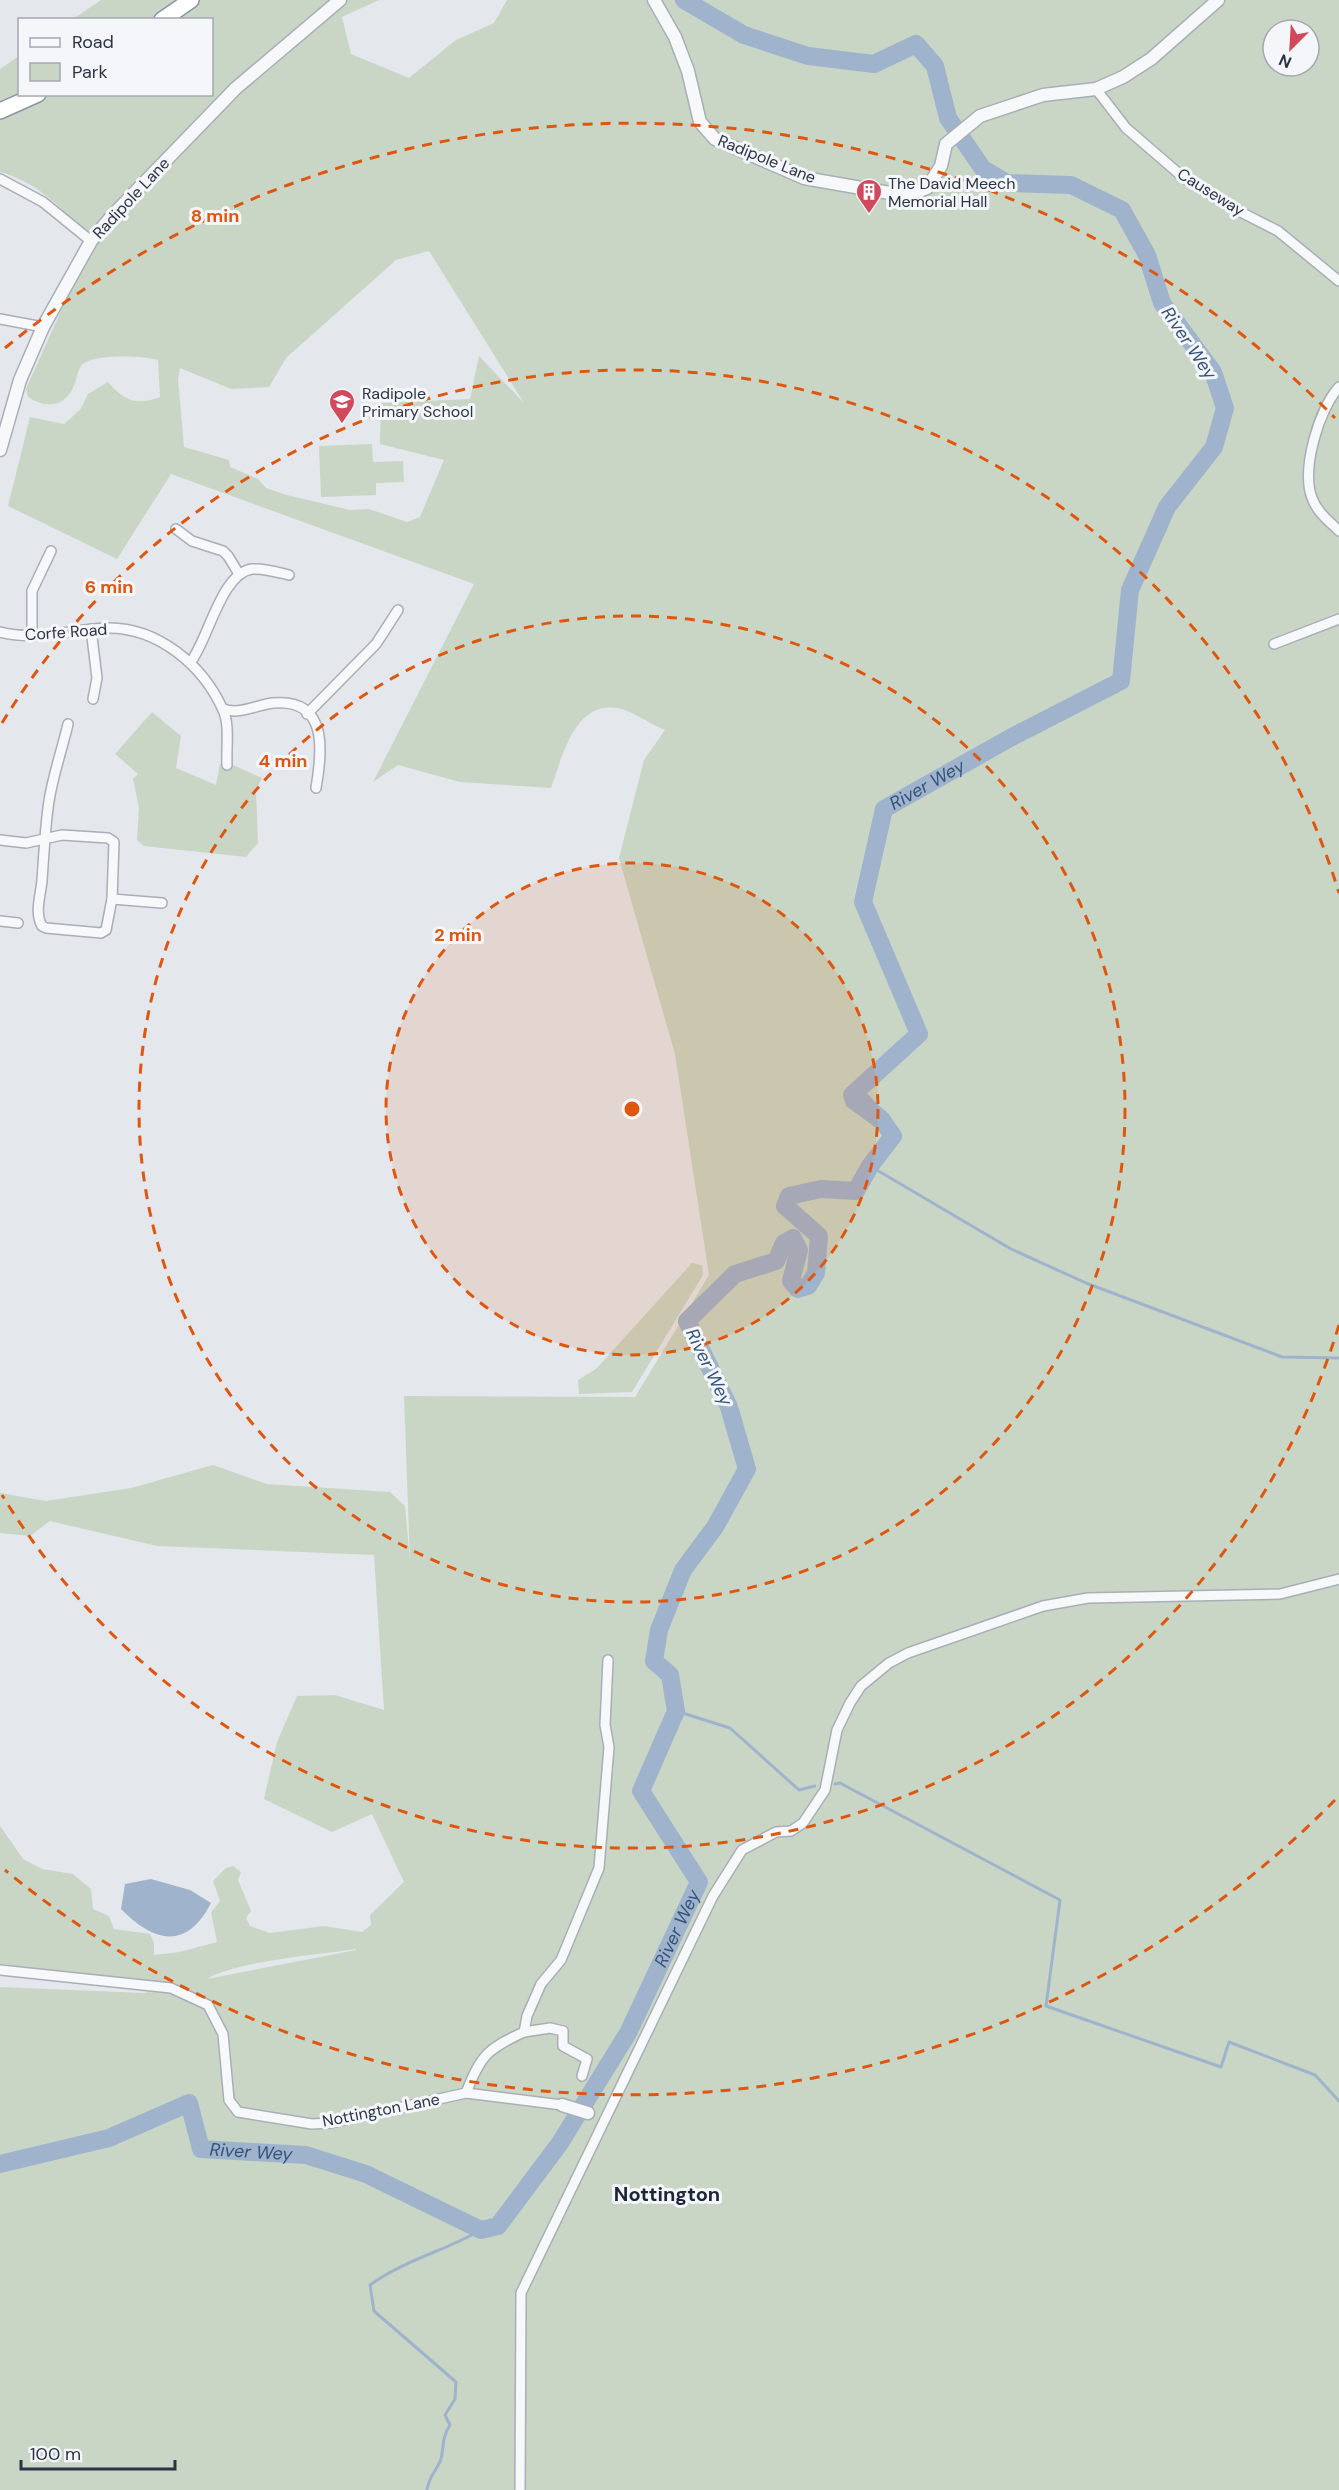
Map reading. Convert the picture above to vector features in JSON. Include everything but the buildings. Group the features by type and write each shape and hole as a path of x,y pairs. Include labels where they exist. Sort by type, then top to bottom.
{"highway":[{"path":"165,18 191,0"},
{"path":"0,111 34,96"}],"street":[{"name":"Radipole Lane","path":"0,450 20,380 43,327 91,241 111,217 236,88 340,0"},
{"name":"Radipole Lane","path":"654,0 675,37 688,71 700,122 704,129 721,143 804,177 907,196 919,193 933,182 941,166 945,144 980,116 1023,100 1096,88 1123,77 1151,59 1218,0"},
{"name":"Causeway","path":"1096,88 1126,128 1184,178 1278,231 1339,281"},
{"path":"0,179 43,202 91,241"},
{"path":"0,319 43,327"},
{"path":"1339,387 1329,397 1309,466 1312,498 1319,512 1339,531"},
{"path":"176,529 192,541 223,551 239,574"},
{"path":"32,637 32,591 51,551"},
{"path":"190,663 221,598 239,574 251,569 289,575"},
{"path":"307,714 376,644 398,610"},
{"path":"1274,644 1339,619"},
{"path":"90,629 97,678 93,699"},
{"name":"Corfe Road","path":"0,632 32,637 90,629 124,629 142,634 174,649 212,688 223,709 227,765"},
{"path":"223,709 231,712 281,704 299,708 307,714 321,736 316,788"},
{"path":"0,840 26,843 46,838 62,835 108,838 114,842 109,926 101,933 42,926 38,912 46,838 49,800 68,724"},
{"path":"112,899 162,903"},
{"path":"0,921 18,923"},
{"path":"520,2490 521,2293 713,1896 742,1850 776,1832 791,1831 803,1823 820,1801 825,1790 837,1730 843,1715 861,1686 889,1663 908,1653 1044,1606 1088,1598 1280,1594 1339,1579"},
{"path":"524,2032 527,2016 541,1984 561,1960 599,1868 609,1747 605,1725 608,1660"},
{"name":"Nottington Lane","path":"0,1970 171,1989 208,2005 223,2034 229,2100 238,2112 312,2124 331,2123 466,2093 562,2105"},
{"path":"466,2093 479,2062 499,2043 524,2032 549,2028 563,2031 563,2046 587,2059 582,2076"},
{"path":"562,2105 588,2113 601,2124"}],"green space":[{"path":"101,0 379,0 342,17 351,54 409,78 456,40 494,23 507,0 1339,0 1339,2490 0,2490 0,1987 144,1993 177,1986 0,1964 0,1826 23,1859 42,1869 73,1874 91,1889 93,1909 109,1916 114,1929 150,1934 154,1943 154,1955 180,1952 217,1942 211,1912 220,1901 213,1881 226,1868 233,1866 241,1872 238,1880 251,1911 246,1918 250,1926 270,1933 324,1926 362,1932 371,1925 370,1915 404,1882 372,1814 332,1832 264,1799 277,1742 297,1696 335,1695 384,1710 374,1555 157,1546 50,1521 30,1536 0,1533 0,1493 46,1501 131,1488 213,1465 267,1484 390,1492 405,1506 410,1561 404,1396 635,1397 709,1275 675,1054 619,858 644,760 665,730 617,708 602,708 590,713 572,734 551,788 460,782 398,765 373,782 474,584 171,474 117,559 8,506 30,417 64,424 80,410 88,394 108,382 120,394 131,400 144,401 160,397 158,360 142,357 107,357 87,362 81,366 72,391 62,401 56,404 43,404 28,397 26,389 79,271 94,243 113,226 91,241 51,199 27,183 0,172 0,69 18,57 18,96 213,96 213,18 74,18","holes":["429,251 524,403 479,356 470,399 381,403 380,444 444,460 420,517 407,522 369,509 350,510 266,488 258,479 230,467 229,460 184,447 178,379 180,368 231,389 269,387 286,358 396,260","356,1950 207,1979 219,1973 256,1963"]},
{"path":"372,444 373,462 403,461 404,482 376,483 376,495 321,497 319,446"},
{"path":"152,712 181,736 176,768 216,785 220,764 235,766 262,778 256,790 258,843 246,857 144,846 137,840 139,808 133,779 138,774 115,754"},
{"path":"692,1263 702,1265 703,1275 632,1392 579,1394 578,1380 596,1369"}],"water":[{"path":"860,1086 887,1114 875,1127 846,1106 843,1095"},
{"path":"151,1879 190,1890 211,1903 202,1918 181,1935 158,1934 146,1929 121,1909 125,1884"}],"waterway":[{"name":"River Wey","path":"0,2164 109,2138 189,2103 201,2149 306,2155 366,2174 481,2230 498,2226 560,2143 628,2033 699,1882 641,1791 676,1711 670,1675 654,1661 659,1630 683,1570 715,1527 747,1469 729,1407 687,1321 735,1274 776,1261 784,1243 793,1238 799,1250 791,1281 798,1289 808,1286 816,1273 819,1236 785,1206 789,1196 821,1189 856,1191 870,1166 893,1136 882,1120 852,1095 919,1034 863,902 884,809 1010,738 1121,681 1130,590 1167,507 1214,447 1225,408 1213,372 1162,303 1147,255 1122,210 1071,185 1007,183 983,169 948,118 935,66 916,44 874,64 808,56 744,35 684,0"},
{"path":"870,1166 1011,1249 1086,1283 1282,1357 1339,1358"},
{"path":"676,1711 730,1728 799,1790 815,1786"},
{"path":"835,1784 840,1783 1060,1900 1046,2006 1221,2067 1229,2042 1315,2075 1339,2101"},
{"path":"427,2490 441,2459 444,2438 450,2425 445,2415 455,2399 456,2382 374,2311 370,2285 411,2262 481,2230"}],"place":[{"name":"The David Meech Memorial Hall","path":"869,215"},
{"name":"Radipole Primary School","path":"342,425"}],"district":[{"name":"Nottington","path":"667,2194"}]}
